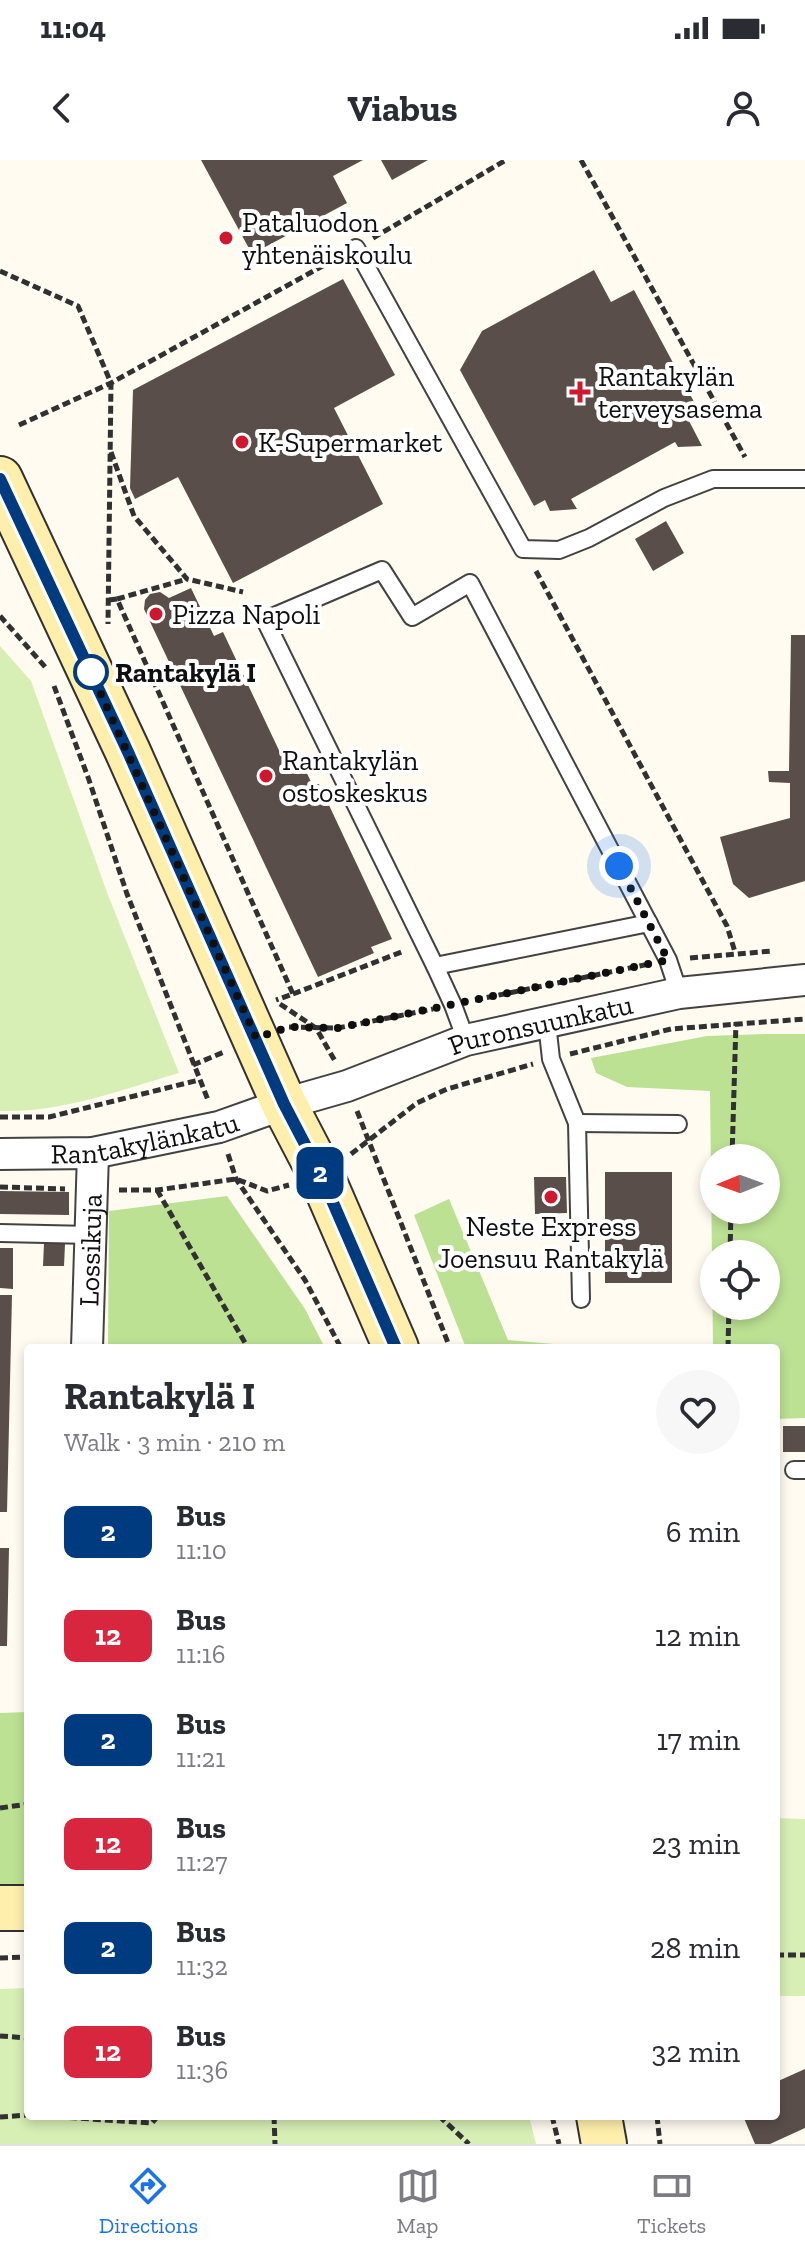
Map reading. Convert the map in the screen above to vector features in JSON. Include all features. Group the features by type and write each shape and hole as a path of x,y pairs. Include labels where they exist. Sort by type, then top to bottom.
{"main road":[{"path":"0,479 128,752 266,1019 284,1104 321,1175 394,1344"},
{"path":"0,1908 24,1908"},
{"path":"600,2120 604,2144"}],"street":[{"name":"Puronsuunkatu","path":"284,1104 347,1086 466,1040 679,993 805,980"},
{"name":"Rantakylänkatu","path":"0,1154 93,1153 219,1127 284,1104"},
{"name":"Lossikuja","path":"87,1344 93,1153"}],"lane":[{"path":"356,248 523,549 559,550 694,484 713,479 805,479"},
{"path":"466,1040 435,966 265,620 382,570 412,617 470,583 668,960 679,993"},
{"path":"435,966 649,923"},
{"path":"547,1023 551,1059 577,1123 581,1299"},
{"path":"577,1123 678,1124"},
{"path":"0,1233 91,1235"}],"path":[{"path":"19,425 111,383 356,248 506,160"},
{"path":"581,160 756,477"},
{"path":"0,271 78,306 111,383 108,630"},
{"path":"109,448 134,516 187,579"},
{"path":"523,549 727,926 735,952"},
{"path":"109,600 187,579 243,592"},
{"path":"117,599 293,994"},
{"path":"0,616 48,669 127,894 219,1127 236,1179 305,1280 339,1344"},
{"path":"193,1065 266,1019 293,994 424,944"},
{"path":"266,1019 289,1027 338,1028 668,960 735,952 777,951"},
{"path":"266,1019 316,1028 326,1041 370,1142 448,1344"},
{"path":"246,1344 157,1190 236,1179 267,1191 321,1175 370,1142 417,1103 447,1089 671,1029 805,1019"},
{"path":"732,1144 736,1022"},
{"path":"0,1117 49,1117 199,1080"},
{"path":"728,1344 729,1320"},
{"path":"0,1808 24,1805"},
{"path":"780,1955 805,1955"},
{"path":"0,1958 24,1957"},
{"path":"0,2036 24,2038"},
{"path":"0,2117 24,2115"},
{"path":"106,2120 152,2123 155,2120"},
{"path":"274,2120 275,2144"},
{"path":"443,2120 469,2144"},
{"path":"553,2120 559,2144"},
{"path":"657,2120 660,2144"}],"green space":[{"path":"0,646 31,681 108,895 179,1073 91,1099 23,1111 0,1111"},
{"path":"805,1034 805,1418 780,1419 780,1344 713,1344 713,1320 780,1320 780,1240 712,1240 712,1224 780,1224 780,1144 711,1144 710,1091 627,1087 596,1073 591,1058 707,1036"},
{"path":"227,1196 305,1309 323,1344 108,1344 109,1211"},
{"path":"449,1199 508,1340 554,1344 464,1344 414,1215"},
{"path":"24,1712 24,1895 0,1896 0,1713"},
{"path":"780,1818 805,1819 805,1996 780,1996"},
{"path":"24,1988 24,2120 530,2120 536,2144 0,2144 0,1989"}],"building":[{"path":"201,160 363,160 333,176 347,203 252,254"},
{"path":"381,160 428,160 392,180"},
{"name":"Rantakylän terveysasema","path":"594,270 611,302 634,290 700,413 688,419 702,446 678,447 675,442 571,499 577,509 550,511 545,500 534,506 460,370 482,331"},
{"name":"K-Supermarket","path":"343,279 395,375 334,408 383,504 233,583 178,477 135,499 130,488 133,390"},
{"path":"666,521 684,553 653,571 635,539"},
{"name":"Rantakylän ostoskeskus","path":"191,588 214,636 223,632 285,763 292,760 296,768 303,765 313,786 319,784 392,939 371,947 374,953 318,977 144,609 145,600 150,594 160,592 169,598"},
{"path":"791,635 805,635 805,881 749,898 733,884 720,837 790,818 790,783 769,782 768,771 789,771"},
{"path":"605,1172 672,1172 672,1283 605,1283"},
{"path":"534,1177 566,1177 567,1213 535,1214"},
{"path":"0,1191 69,1192 69,1215 0,1214"},
{"path":"44,1243 65,1244 64,1266 43,1266"},
{"path":"0,1248 13,1248 13,1289 0,1288"},
{"path":"0,1295 12,1295 7,1512 0,1512"},
{"path":"783,1426 805,1426 805,1452 783,1452"},
{"path":"0,1548 9,1548 7,1646 0,1646"},
{"path":"805,2069 805,2128 770,2144 755,2144 745,2120 780,2120 780,2080"}],"bus line":[{"name":"2","path":"0,479 128,752 284,1104 321,1175 394,1344"}],"place":[{"name":"Pataluodon yhtenäiskoulu","path":"226,238"},
{"name":"Rantakylän terveysasema","path":"580,392"},
{"name":"K-Supermarket","path":"242,442"},
{"name":"Pizza Napoli","path":"156,614"},
{"name":"Rantakylä I","path":"91,672"},
{"name":"Rantakylän ostoskeskus","path":"266,776"},
{"name":"Neste Express Joensuu Rantakylä","path":"551,1197"}],"route":[{"path":"91,672 256,1038 289,1027 338,1028 668,960 619,866"}]}
